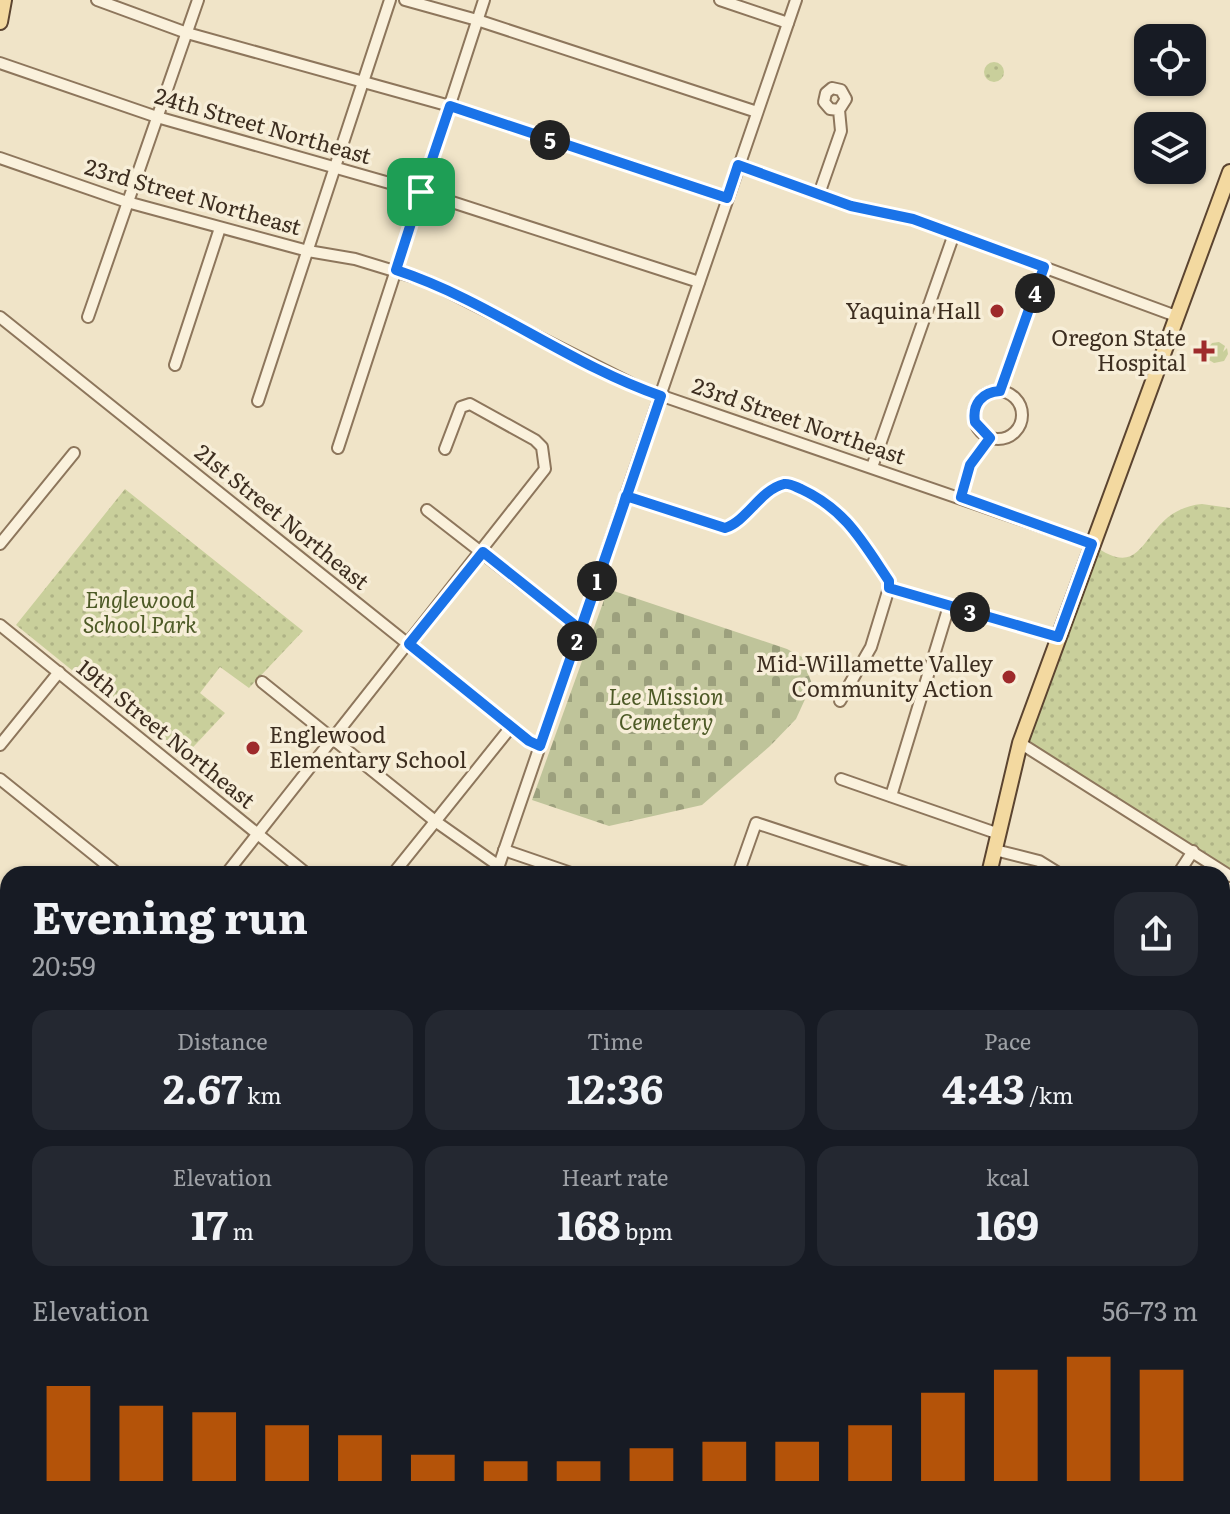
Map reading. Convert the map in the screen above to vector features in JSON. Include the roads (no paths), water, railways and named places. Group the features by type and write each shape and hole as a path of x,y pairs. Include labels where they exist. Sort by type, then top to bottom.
{"main road":[{"path":"0,22 4,0"},
{"path":"991,866 1020,743 1230,172"}],"street":[{"path":"97,0 187,33 450,106 727,198"},
{"path":"88,317 198,0"},
{"path":"258,401 390,0"},
{"path":"405,0 477,20 757,112"},
{"path":"338,448 484,0"},
{"path":"720,0 788,23"},
{"path":"498,866 796,0"},
{"name":"24th Street Northeast","path":"0,63 157,117 421,192 699,282"},
{"path":"819,194 841,131 839,110"},
{"name":"23rd Street Northeast","path":"0,158 127,202 308,251 396,270 449,289 603,372 661,396 1092,544"},
{"path":"738,165 819,194 954,234 1176,316"},
{"path":"175,365 220,228"},
{"path":"872,467 954,234"},
{"path":"1000,391 1044,267"},
{"name":"21st Street Northeast","path":"0,317 511,727 540,746"},
{"path":"961,497 970,465 990,438 1012,434 1022,417 1014,397 1000,391 979,400 974,414 978,429 990,438"},
{"path":"232,866 540,479 545,458 542,447 525,433 465,404 445,449"},
{"path":"0,544 74,453"},
{"path":"626,496 725,528 783,484 790,484 827,501 839,511 889,581 871,647 840,701"},
{"path":"427,510 581,630"},
{"path":"889,588 1058,637"},
{"path":"891,796 949,606"},
{"name":"19th Street Northeast","path":"0,625 297,866"},
{"path":"0,745 59,672"},
{"path":"262,682 493,866"},
{"path":"399,866 511,727"},
{"path":"1020,743 1215,866"},
{"path":"0,779 108,866"},
{"path":"841,779 999,834"},
{"path":"741,866 756,823 886,866"},
{"path":"504,850 551,866"},
{"path":"995,850 1039,861 1047,866"},
{"path":"1183,866 1193,851"}],"place":[{"name":"Yaquina Hall","path":"997,311"},
{"name":"Oregon State Hospital","path":"1204,351"},
{"name":"Mid-Willamette Valley Community Action","path":"1009,677"},
{"name":"Englewood Elementary School","path":"253,748"}],"park label":[{"name":"Englewood School Park","path":"140,612"},
{"name":"Lee Mission Cemetery","path":"666,710"}]}
